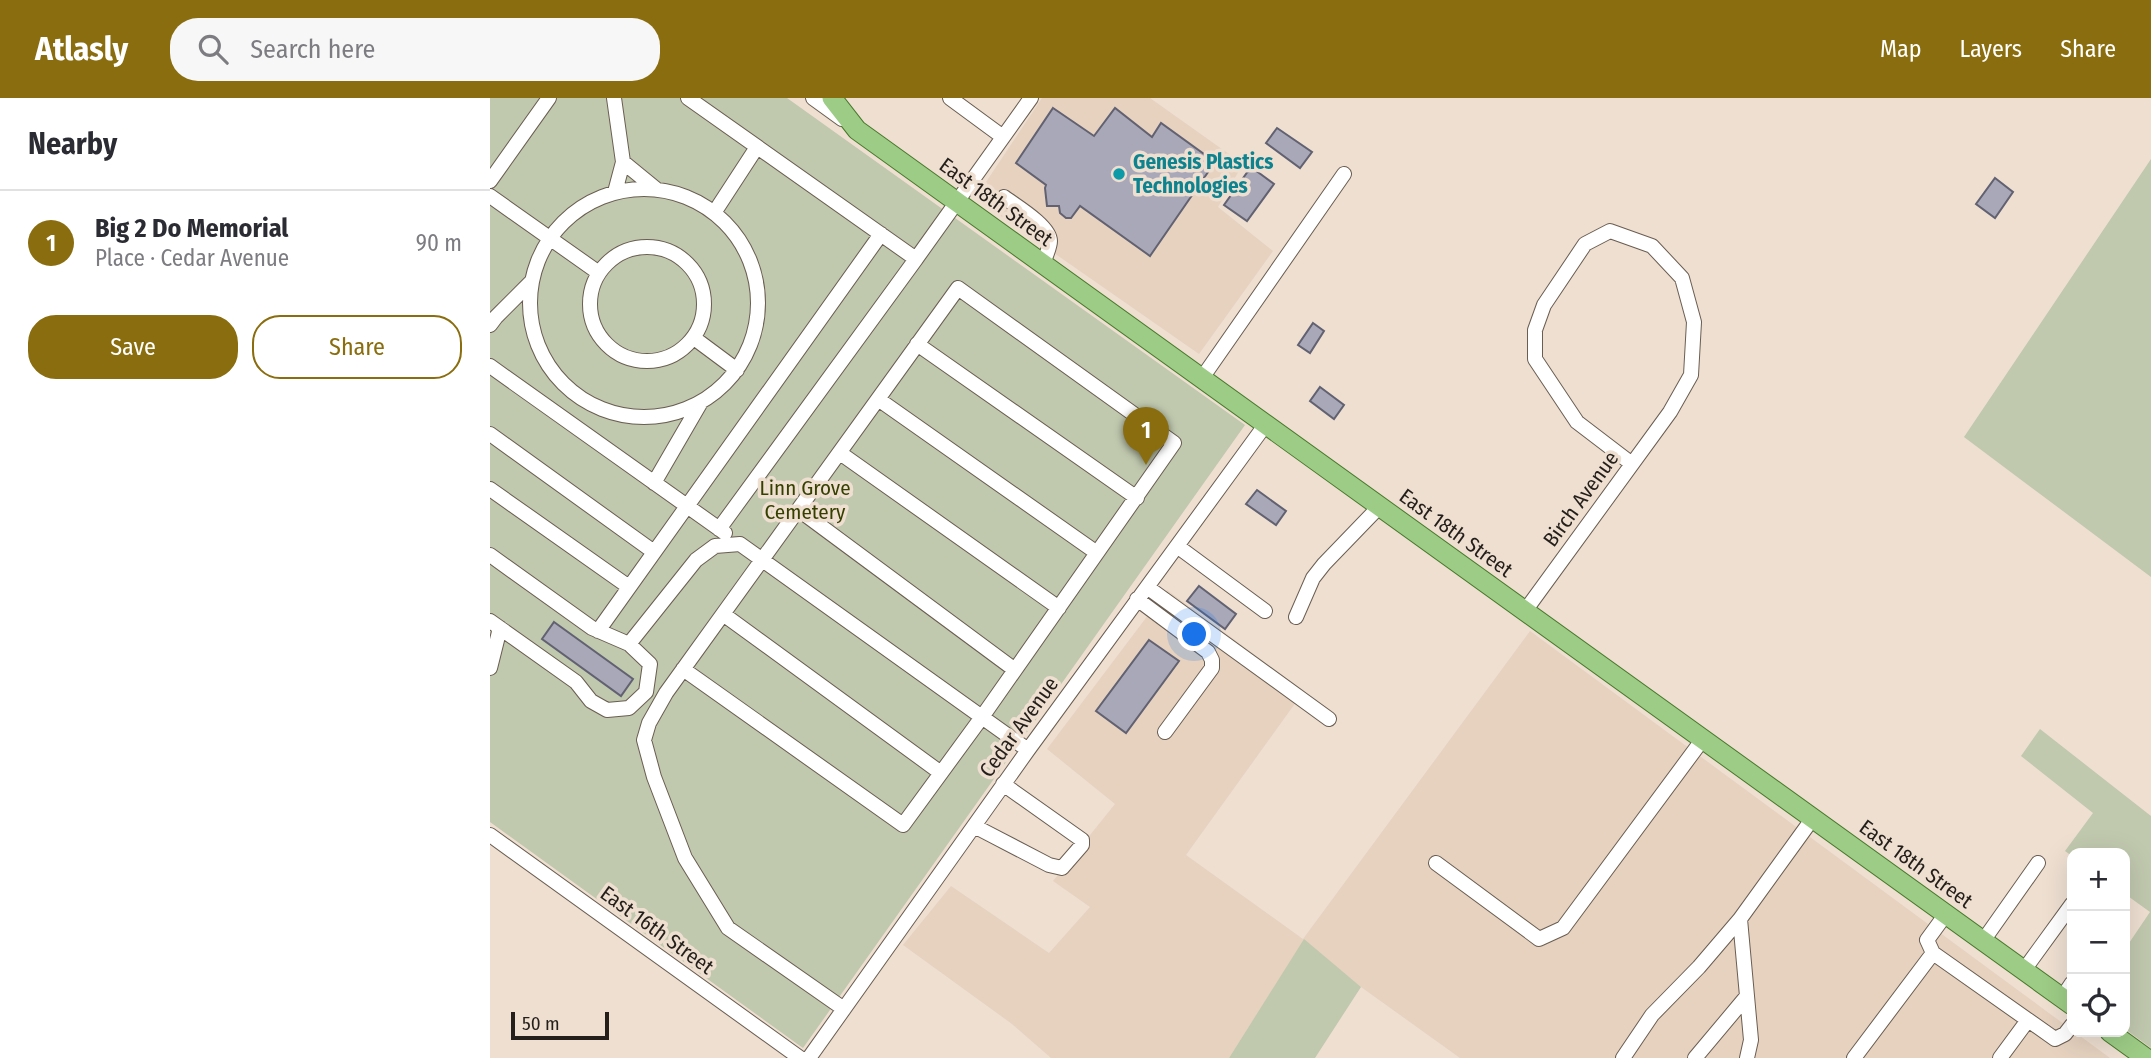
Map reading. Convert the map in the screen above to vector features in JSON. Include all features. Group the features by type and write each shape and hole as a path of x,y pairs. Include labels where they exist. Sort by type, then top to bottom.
{"main road":[{"path":"832,98 858,130"},
{"name":"East 18th Street","path":"858,130 1983,941 2024,970 2067,994"},
{"path":"2117,1037 2146,1058"}],"street":[{"path":"490,181 549,98"},
{"path":"614,98 623,162 614,192"},
{"path":"688,98 916,259"},
{"name":"East 18th Street","path":"813,98 858,130"},
{"path":"950,98 1003,138"},
{"path":"719,528 1031,98"},
{"path":"714,213 757,147"},
{"path":"623,162 656,189"},
{"path":"1202,378 1344,174"},
{"path":"656,189 687,197 714,213 735,233 750,259 758,287 758,316 751,345 737,370 721,388 702,402 680,412 657,417 633,417 588,403 553,372 540,351 533,329 531,282 549,239 567,218 589,202 614,192 656,189"},
{"path":"490,196 599,273"},
{"path":"1004,197 1048,232 1050,241 1043,264"},
{"name":"Birch Avenue","path":"1525,611 1670,412 1691,374 1694,322 1682,278 1652,246 1611,231 1585,244 1544,305 1535,330 1535,359 1577,422 1632,464"},
{"path":"598,631 881,234"},
{"path":"640,247 673,253 686,262 697,275 703,291 705,307 694,338 683,349 657,361 635,360 615,351 600,335 591,315 590,301 599,273 610,260 640,247"},
{"path":"490,325 531,282"},
{"path":"683,668 903,825 1174,443 958,288 683,668 661,702 649,723 644,740 648,758 685,858 705,894 728,928 844,1009"},
{"path":"694,338 737,370"},
{"path":"917,344 1137,498"},
{"path":"490,366 1028,750"},
{"path":"878,399 1097,553"},
{"path":"654,483 702,402"},
{"name":"Cedar Avenue","path":"809,1058 1003,784 1266,424"},
{"path":"490,434 654,552"},
{"path":"839,453 1059,608"},
{"path":"490,489 629,587"},
{"path":"1296,617 1318,571 1380,506"},
{"path":"799,510 1015,670"},
{"path":"629,645 696,560 715,547 740,544"},
{"path":"1177,546 1265,611"},
{"path":"490,555 598,631 629,645 650,664 646,692 629,708 607,710 591,701 576,682 495,624 490,668"},
{"path":"1147,586 1329,719"},
{"path":"1138,599 1208,652 1212,660 1212,668 1166,732"},
{"path":"723,614 941,773"},
{"path":"646,692 661,702"},
{"path":"1436,863 1539,939 1563,928 1703,739"},
{"path":"974,826 1049,866 1062,868 1082,845 1082,840 1003,784"},
{"path":"1623,1058 1652,1015 1699,967 1740,919 1813,818"},
{"name":"East 16th Street","path":"490,835 800,1058"},
{"path":"1983,941 2038,863"},
{"path":"2024,970 2067,911"},
{"path":"1946,914 1927,940 1933,953 2055,1039 2067,1031"},
{"path":"1740,919 1751,1040 1747,1058"},
{"path":"1853,1058 1933,953"},
{"path":"1695,1058 1747,996"},
{"path":"2000,1058 2028,1020"}],"shaded area":[{"path":"1042,98 1150,98 1243,164 1218,207 1273,251 1199,354 988,207 986,182"},
{"path":"1167,590 1304,691 1186,855 1303,939 1530,631 2067,1026 2067,1037 2081,1037 2110,1058 1460,1058 1361,987 1304,940 1229,1058 1051,1058 1012,1024 903,945 951,886 1049,953 1090,907 1053,881 1115,804 1047,749"}],"green space":[{"name":"Linn Grove Cemetery","path":"490,98 787,98 1245,425 803,1048 490,822"},
{"path":"2151,159 2151,577 1964,437"},
{"path":"2040,729 2151,816 2151,1048 2130,1033 2130,942 2150,912 2130,898 2130,848 2067,848 2093,813 2021,756"},
{"path":"1304,939 1361,987 1315,1058 1229,1058"}],"building":[{"name":"Genesis Plastics Technologies","path":"1053,108 1094,136 1115,108 1152,137 1161,123 1215,162 1150,256 1080,206 1071,218 1066,218 1060,213 1059,206 1047,206 1046,185 1016,163"},
{"path":"1277,128 1312,152 1300,168 1266,143"},
{"path":"1251,167 1274,184 1247,221 1224,205"},
{"path":"1995,178 2013,192 1995,218 1976,204"},
{"path":"1313,323 1324,331 1310,353 1298,345"},
{"path":"1320,387 1344,405 1334,419 1310,401"},
{"path":"1257,490 1286,511 1276,525 1246,504"},
{"path":"1199,586 1236,614 1225,629 1187,601"},
{"path":"554,622 633,679 621,696 542,639"},
{"path":"1149,640 1179,661 1126,733 1096,711"}],"place":[{"name":"Genesis Plastics Technologies","path":"1119,174"},
{"name":"Big 2 Do Memorial","path":"1146,465"}]}
